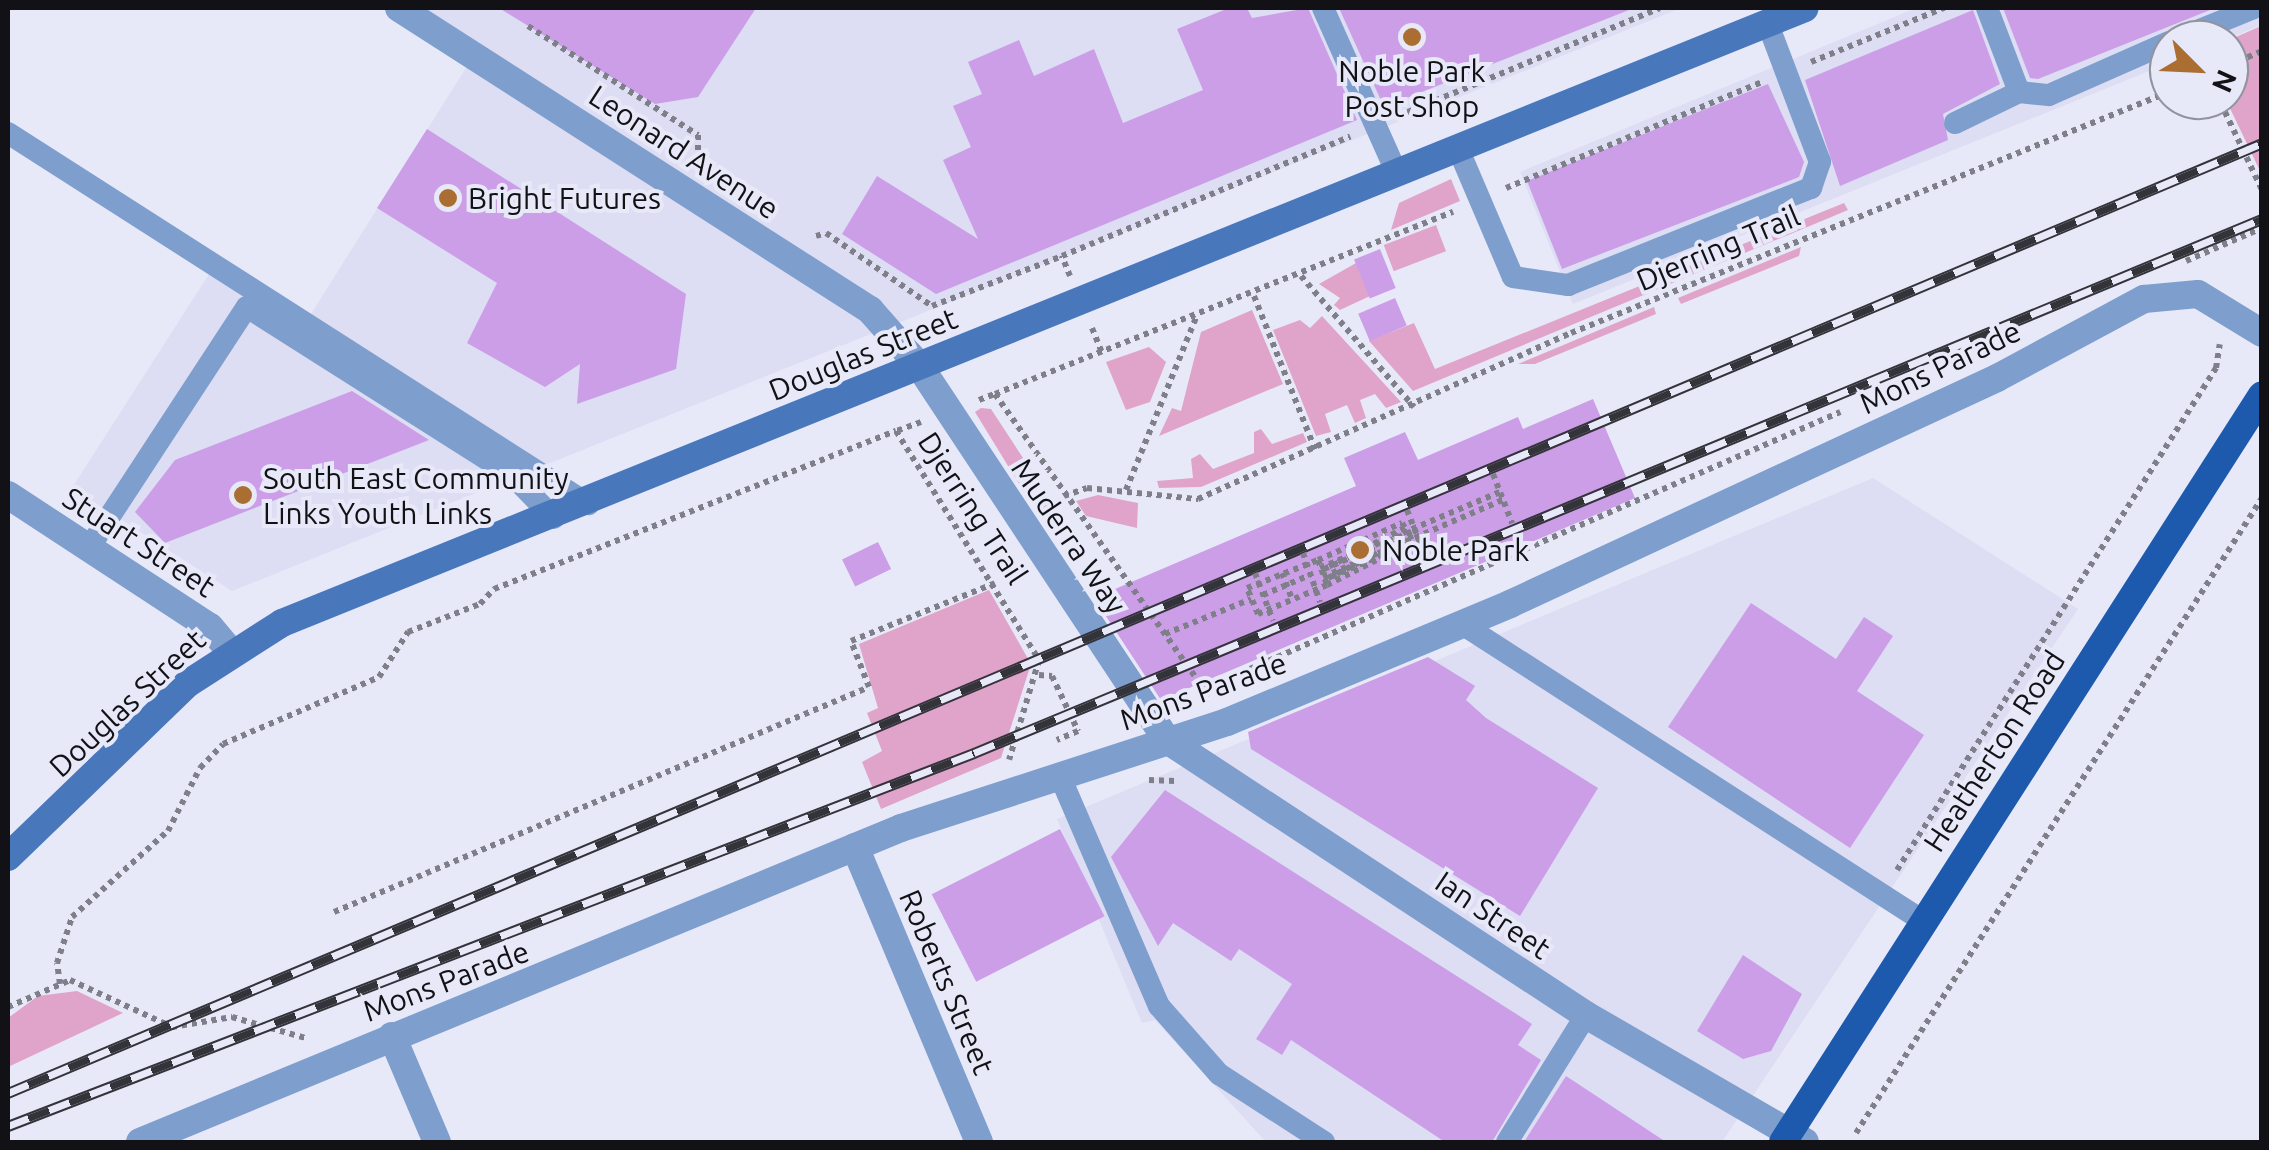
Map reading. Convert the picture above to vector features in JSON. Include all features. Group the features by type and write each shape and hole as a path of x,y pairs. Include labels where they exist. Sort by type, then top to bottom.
{"main road":[{"name":"Douglas Street","path":"8,857 229,650 299,615 554,518 1395,170 1805,8"},
{"name":"Heatherton Road","path":"1793,1139 1923,921 2262,395"}],"street":[{"name":"Leonard Avenue","path":"399,8 870,310 920,367"},
{"name":"Mons Parade","path":"140,1142 855,846 1059,774 1227,722 1462,624 1956,398 2144,299 2190,292 2250,325"},
{"name":"Muderra Way","path":"920,367 1167,740"},
{"name":"Stuart Street","path":"8,496 210,627 229,650"},
{"name":"Ian Street","path":"1167,740 1586,1015 1793,1139"},
{"name":"Roberts Street","path":"855,846 979,1142"},
{"path":"392,1036 437,1142"}],"lane":[{"path":"1323,8 1395,170"},
{"path":"1986,8 2019,92"},
{"path":"2224,20 2254,8"},
{"path":"1457,146 1513,277 1568,285 1794,195 1811,188 1820,162 1767,22"},
{"path":"1955,123 2019,92 2049,95 2149,51"},
{"path":"8,133 588,504"},
{"path":"89,548 247,306 512,475 554,518"},
{"path":"1462,624 1923,921"},
{"path":"1059,774 1158,1006 1218,1074 1324,1142"},
{"path":"1507,1142 1586,1015"}],"path":[{"path":"528,26 698,135 704,175"},
{"name":"Djerring Trail","path":"1038,675 1040,660 896,430 995,394 1064,496 1126,490 1198,499 1414,408 1441,388 2149,100"},
{"path":"2229,120 2262,190"},
{"path":"2170,268 2262,228"},
{"path":"801,240 826,233 932,306 1062,256"},
{"path":"1300,276 1414,408"},
{"path":"1254,296 1315,449"},
{"path":"1126,490 1197,317"},
{"path":"1881,894 2216,368 2212,355 2250,325"},
{"path":"1204,689 1860,403"},
{"path":"60,984 57,962 72,917 168,832 200,768 223,744 379,677 408,632 480,604 494,589 896,430"},
{"path":"1493,474 1512,523"},
{"path":"1064,496 1227,722"},
{"path":"1501,496 1258,614 1247,588 1282,573 1319,564 1501,496"},
{"path":"1856,1133 2262,498"},
{"path":"1407,510 1426,558"},
{"path":"1319,564 1402,522 1405,528 1324,569 1416,532"},
{"path":"1325,581 1410,543 1328,578 1416,532"},
{"path":"1303,553 1320,602"},
{"path":"1319,564 1325,581"},
{"path":"1255,573 1272,621"},
{"path":"1282,573 1292,599"},
{"path":"1263,596 1310,575"},
{"path":"334,912 869,688 851,641 995,583"},
{"path":"1165,634 1252,599"},
{"path":"1010,760 1038,675 1052,676 1078,731 1044,746"},
{"path":"992,768 1026,753"},
{"path":"10,1004 70,980 115,995 172,1027 232,1017 291,1038 318,1038"}],"shaded area":[{"path":"424,8 1681,8 232,591 72,488 218,260 309,317 481,44"},
{"path":"1916,8 2261,8 2261,25 2249,30 2249,20 2149,20 2149,71 1573,304 1520,172"},
{"path":"2261,26 2261,173 2236,120 2249,120 2249,31"},
{"path":"1451,179 1460,201 1391,230 1399,203"},
{"path":"1844,203 1848,210 1413,391 1369,341 1414,323 1435,369"},
{"path":"1436,225 1446,251 1394,271 1384,245"},
{"path":"1801,247 1799,256 1681,304 1678,298"},
{"path":"1356,263 1370,296 1340,310 1334,305 1340,298 1319,284"},
{"path":"1654,307 1656,314 1535,364 1518,364"},
{"path":"1252,310 1283,384 1159,436 1172,408 1181,411 1201,332"},
{"path":"1322,316 1401,402 1386,408 1375,394 1360,400 1366,418 1355,423 1347,405 1325,414 1331,432 1316,436 1273,330 1300,320 1310,328"},
{"path":"1149,347 1166,362 1150,402 1126,410 1106,362"},
{"path":"991,409 1059,513 1051,520 1027,497 975,412"},
{"path":"1261,429 1272,444 1303,433 1307,442 1201,487 1159,488 1157,481 1193,478 1191,459 1200,454 1213,469 1254,453 1254,432"},
{"path":"1873,478 2078,609 1722,1142 1266,1142 1155,1020 1142,1023 1057,819"},
{"path":"1098,495 1138,503 1137,528 1086,516 1076,501"},
{"path":"989,590 1031,664 1001,758 881,809 862,762 882,751 867,713 878,708 859,644"},
{"path":"77,991 123,1013 8,1067 8,1018 38,996"}],"building":[{"path":"499,8 756,8 698,97 655,104"},
{"path":"1229,8 1247,8 1252,18 1308,8 1357,120 936,294 842,234 877,176 978,239 943,160 971,147 953,106 982,94 968,62 1019,40 1034,76 1094,49 1123,123 1203,90 1177,29"},
{"path":"1339,8 1634,8 1384,107"},
{"path":"2003,8 2215,8 2185,20 2149,20 2149,34 2038,79 2030,78"},
{"path":"1973,10 2000,84 1943,114 1948,140 1840,186 1805,80"},
{"path":"1768,84 1804,162 1799,177 1562,269 1527,181"},
{"path":"427,129 686,294 676,369 577,404 580,364 545,387 467,343 497,283 377,208"},
{"path":"1380,249 1396,288 1370,298 1354,259"},
{"path":"1395,298 1407,326 1370,341 1358,314"},
{"path":"352,391 429,440 165,543 135,512 175,460"},
{"name":"Noble Park","path":"1593,399 1635,498 1161,700 1094,598 1356,486 1344,458 1405,432 1418,460 1518,417 1523,429"},
{"path":"878,542 891,569 855,586 842,560"},
{"path":"1751,603 1836,659 1864,617 1893,636 1857,691 1924,735 1850,848 1668,727"},
{"path":"1428,657 1475,686 1466,700 1486,718 1598,788 1520,916 1251,749 1248,732"},
{"path":"1165,790 1532,1024 1518,1045 1541,1060 1492,1142 1445,1142 1291,1040 1282,1055 1256,1039 1292,984 1239,949 1231,961 1173,923 1158,946 1111,857"},
{"path":"1060,829 1104,916 976,982 932,894"},
{"path":"1743,955 1802,994 1771,1051 1743,1059 1697,1031"},
{"path":"1566,1076 1666,1142 1524,1142"}],"railway":[{"path":"8,1093 2262,143"},
{"path":"8,1126 974,753 2262,219"}],"place":[{"name":"Noble Park Post Shop","path":"1412,37"},
{"name":"Bright Futures","path":"448,198"},
{"name":"South East Community Links Youth Links","path":"243,495"},
{"name":"Noble Park","path":"1360,550"}]}
